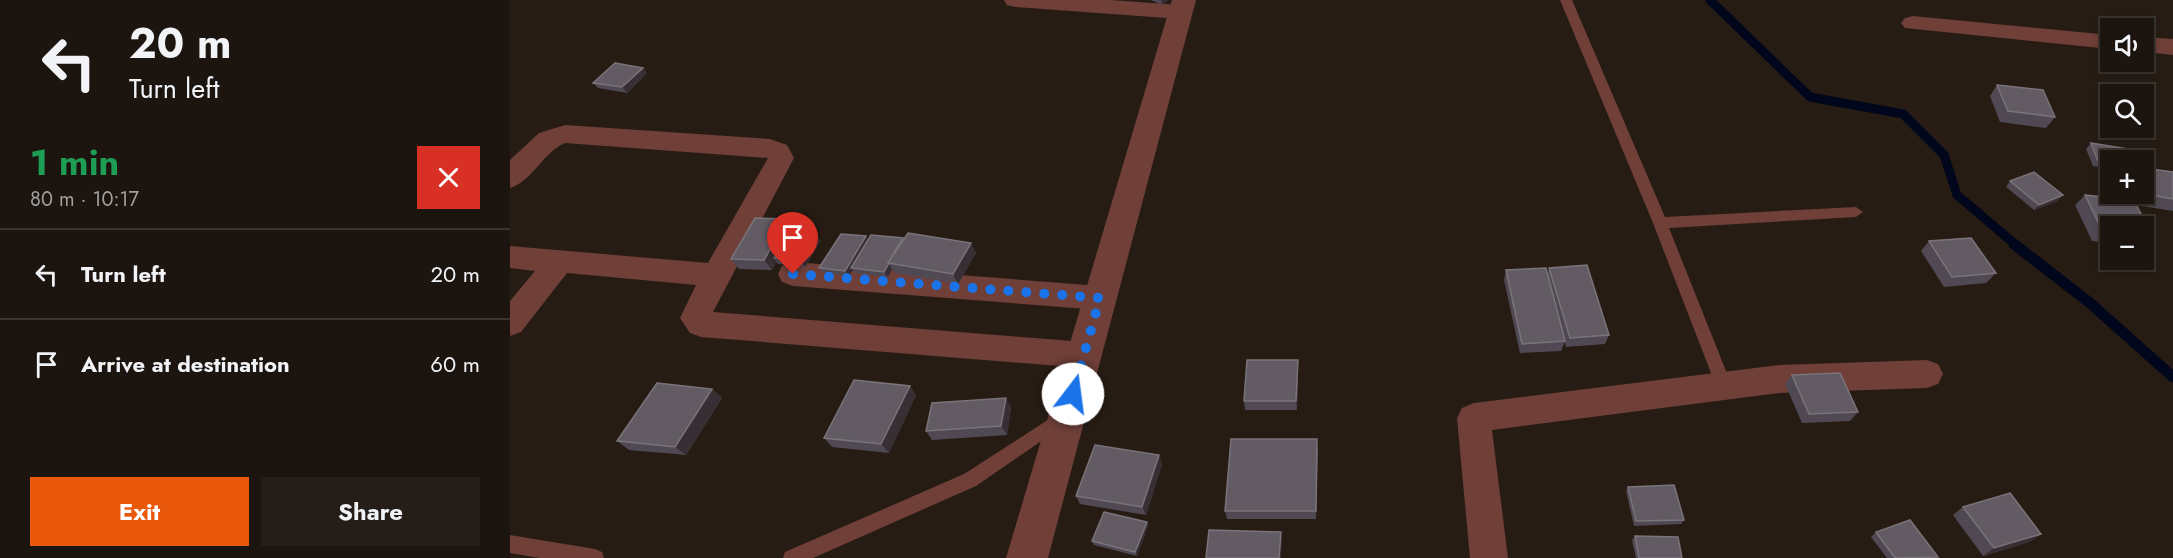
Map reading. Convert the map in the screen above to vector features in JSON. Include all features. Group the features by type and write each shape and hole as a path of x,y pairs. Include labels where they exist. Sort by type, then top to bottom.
{"street":[{"path":"1015,0 1182,6 1027,558"},
{"path":"1913,22 2100,41"},
{"path":"2154,46 2173,47"},
{"path":"510,178 545,140 554,135 770,148 778,152 781,158 698,312 696,318 701,324 1084,355"},
{"path":"510,257 717,275"},
{"path":"510,322 560,261"},
{"path":"793,274 1100,298"},
{"path":"1489,558 1474,418 1779,379 1927,374"}],"lane":[{"path":"1566,0 1660,223 1724,386"},
{"path":"1660,223 1856,212"},
{"path":"792,558 970,480 1067,414"},
{"path":"510,544 595,558"}],"building":[{"path":"615,63 643,68 622,87 593,83"},
{"path":"1997,85 2043,90 2055,117 2008,111"},
{"path":"2091,143 2128,150 2100,150 2100,161"},
{"path":"2154,169 2173,172 2173,199 2154,196"},
{"path":"2034,172 2063,195 2039,205 2010,181"},
{"path":"2085,195 2100,197 2100,204 2136,204 2142,216 2100,216 2100,226"},
{"path":"755,218 787,219 764,260 731,259"},
{"path":"791,233 817,236 801,261 774,258"},
{"path":"908,233 971,243 953,274 888,263"},
{"path":"841,234 866,236 845,271 819,268"},
{"path":"871,235 903,238 884,272 851,268"},
{"path":"1971,238 1996,273 1952,277 1929,241"},
{"path":"1587,265 1609,335 1570,338 1549,268"},
{"path":"1546,268 1565,341 1522,344 1506,270"},
{"path":"1247,360 1298,360 1296,401 1244,401"},
{"path":"1840,373 1858,412 1809,414 1792,375"},
{"path":"854,380 910,386 881,444 824,438"},
{"path":"657,383 712,389 675,447 617,441"},
{"path":"1006,398 1001,426 926,431 932,403"},
{"path":"1231,439 1317,439 1316,511 1225,511"},
{"path":"1095,445 1159,455 1142,507 1076,496"},
{"path":"1674,485 1684,520 1636,521 1628,487"},
{"path":"2010,493 2041,534 1994,548 1963,507"},
{"path":"1104,512 1147,522 1135,552 1092,541"},
{"path":"1910,520 1938,557 1895,558 1876,532"},
{"path":"1209,530 1281,532 1279,558 1206,558"},
{"path":"1635,536 1678,537 1682,558 1639,558"}],"waterway":[{"path":"1710,0 1810,97 1903,114 1944,155 1957,195 2016,245"},
{"path":"2014,244 2090,303 2173,377"}],"route":[{"path":"793,274 1100,298 1073,394"}]}
